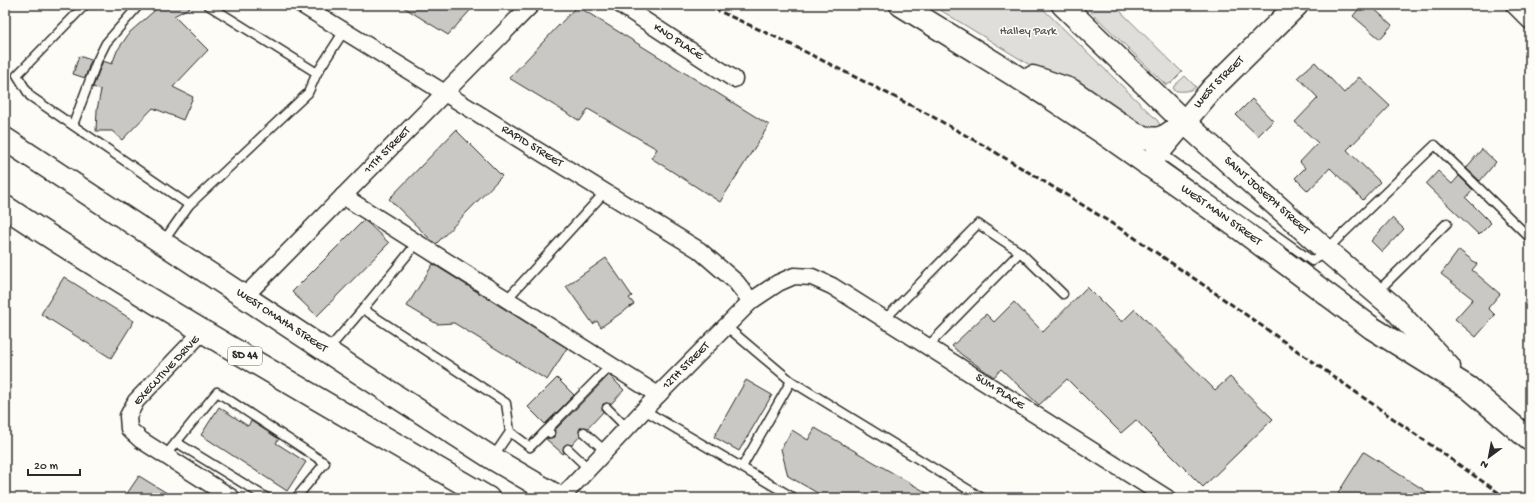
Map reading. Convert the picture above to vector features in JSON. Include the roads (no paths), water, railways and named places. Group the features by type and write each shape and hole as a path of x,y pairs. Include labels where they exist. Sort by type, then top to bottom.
{"main road":[{"name":"WEST MAIN STREET","path":"901,5 1090,124 1154,158 1240,229 1372,328 1469,388 1530,440"},
{"name":"SAINT JOSEPH STREET","path":"1068,6 1184,122 1326,250 1392,306 1469,388"},
{"name":"WEST STREET","path":"1154,158 1212,90 1292,6"},
{"path":"1014,75 1037,78 1071,90 1135,134 1145,138 1161,139 1184,122"},
{"name":"WEST OMAHA STREET","path":"5,139 244,297 492,458 560,498"},
{"name":"SD 44","path":"5,207 73,252 203,331 488,498"}],"street":[{"name":"RAPID STREET","path":"302,5 699,250 736,282 751,301"},
{"name":"11TH STREET","path":"244,297 531,5"},
{"name":"KNO PLACE","path":"621,5 734,79"},
{"path":"1514,5 1530,21"},
{"path":"343,196 658,395"},
{"name":"12TH STREET","path":"560,498 658,395 727,327 751,301 778,283 794,276 812,277 832,286"},
{"name":"SUM PLACE","path":"832,286 1168,498"},
{"name":"EXECUTIVE DRIVE","path":"203,331 136,401 128,416 129,429 141,440 232,498"}],"lane":[{"path":"85,5 17,75 30,96 189,205"},
{"path":"72,125 97,61 106,43 139,5"},
{"path":"208,5 317,73"},
{"path":"162,243 189,205 308,93 317,73 344,31"},
{"path":"1135,134 1154,158 1312,260 1326,250 1434,145 1530,238"},
{"path":"507,299 605,192"},
{"path":"1376,293 1447,222"},
{"path":"885,319 978,224 1020,252 1063,294"},
{"path":"327,351 417,242"},
{"path":"928,346 1020,252"},
{"path":"363,309 506,403 510,432 492,458"},
{"path":"727,327 791,380 982,498"},
{"path":"510,432 530,447 548,432 589,391 611,365"},
{"path":"742,467 791,380"},
{"path":"165,456 217,392 325,463 296,498"},
{"path":"607,408 627,428"},
{"path":"644,410 794,498"},
{"path":"584,432 605,451"},
{"path":"176,442 267,498"},
{"path":"568,449 588,468"}],"railway":[{"path":"706,5 782,40 926,113 990,149 1068,196 1132,236 1208,288 1506,498"}],"park label":[{"name":"Halley Park","path":"1028,32"}]}
